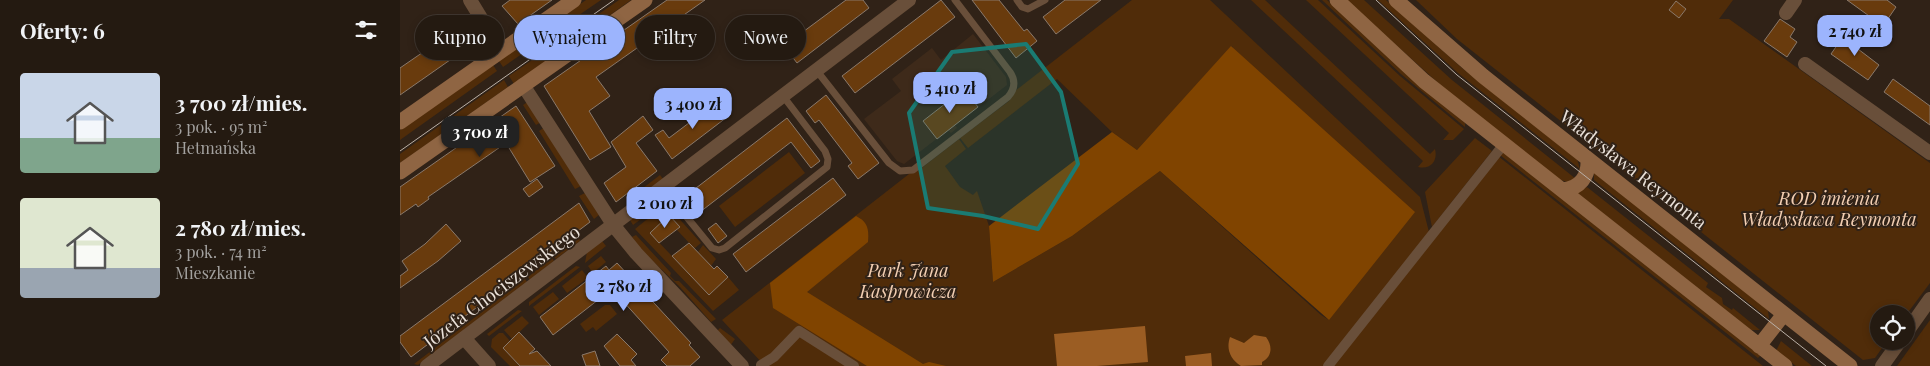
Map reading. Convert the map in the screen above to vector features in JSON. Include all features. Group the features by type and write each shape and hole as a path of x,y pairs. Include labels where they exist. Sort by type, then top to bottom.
{"main road":[{"path":"504,49 574,0"},
{"path":"400,172 645,0"},
{"path":"1337,0 1424,81 1785,366"},
{"name":"Władysława Reymonta","path":"1396,0 1455,53 1850,366"},
{"path":"400,122 488,60"},
{"path":"1562,190 1574,188 1583,181 1588,171 1588,159"},
{"path":"1760,346 1784,314"}],"street":[{"path":"470,0 479,15"},
{"name":"Józefa Chociszewskiego","path":"427,366 817,71 892,5 909,0"},
{"path":"1786,14 1795,0"},
{"path":"1805,64 1930,153"},
{"path":"523,85 614,226 636,253 740,365"},
{"path":"1328,366 1504,144"},
{"path":"1915,320 1930,299"},
{"path":"762,365 774,357 799,331 854,366"},
{"path":"464,338 489,366"},
{"path":"1882,366 1894,350"}],"lane":[{"path":"817,71 889,163 900,171 913,170 1008,97 1014,88 1013,77 1010,72 955,0"},
{"path":"1017,0 1022,7 1028,9 1045,0"},
{"path":"663,188 712,248 719,250 725,248 827,168 828,159 825,151 783,96"}],"highlighted area":[{"path":"1026,44 1061,92 1078,164 1038,229 983,216 928,208 909,113 952,52"}],"shaded area":[{"path":"973,34 1006,77 1007,85 955,125 957,128 951,133 948,130 904,164 897,161 864,119 901,91 892,79 932,48 941,60"},
{"path":"1231,46 1415,212 1329,320 1160,171 1072,236 993,282 989,226 1112,132 1137,150"},
{"path":"856,216 867,226 868,242 807,292 923,364 929,362 946,366 867,366 773,308 770,283"},
{"path":"1145,326 1148,362 1097,366 1057,366 1054,334"},
{"path":"1254,335 1266,337 1270,344 1270,354 1262,362 1262,365 1241,366 1230,353 1228,346 1230,337 1244,343"},
{"path":"1211,353 1212,366 1186,366 1185,356"}],"green space":[{"path":"586,0 601,0 579,15 565,15"},
{"path":"619,0 631,0 610,15 597,15"},
{"name":"Park Jana Kasprowicza","path":"1132,0 1210,0 1420,197 1429,232 1323,366 765,366 722,320 909,174 919,170 959,139 966,149 945,166 960,187 973,195 977,191 989,226 993,282 1072,236 1160,171 1321,315 1329,320 1232,46 1137,150 1112,132 1057,79 968,148 960,138 1009,101 1015,91"},
{"path":"1251,0 1265,0 1430,154 1435,149 1436,153 1432,164 1423,168 1418,167 1423,161"},
{"path":"1306,0 1318,0 1400,76 1464,129 1453,140 1443,140 1449,133"},
{"path":"1322,0 1327,0 1404,72 1465,123 1465,127 1401,74"},
{"path":"1346,0 1364,0 1452,80 1576,179 1567,182 1558,179 1445,89"},
{"path":"1378,0 1386,0 1462,68 1577,159 1580,169 1458,73"},
{"name":"ROD imienia Władysława Reymonta","path":"1416,0 1733,0 1719,19 1729,19 1930,163 1930,283 1914,305 1870,305 1870,350 1881,350 1875,358 1863,360 1457,39"},
{"path":"514,50 514,59 503,67 499,61 504,60 504,57"},
{"path":"532,60 547,60 514,84 509,76"},
{"path":"493,65 497,71 400,140 400,130"},
{"path":"504,80 508,87 400,163 400,154"},
{"path":"529,101 541,122 536,125 523,105"},
{"path":"545,127 581,186 575,189 539,131"},
{"path":"1475,138 1492,151 1432,227 1425,192"},
{"path":"789,152 805,173 735,227 719,206"},
{"path":"1503,152 1761,355 1758,358 1500,155"},
{"path":"1498,156 1763,366 1332,366"},
{"path":"1594,172 1763,305 1768,311 1769,319 1594,180"},
{"path":"660,175 663,179 637,199 634,195"},
{"path":"1587,187 1708,283 1706,287 1722,298 1723,304 1732,310 1733,308 1760,330 1751,330 1577,193"},
{"path":"585,193 599,215 594,219 579,196"},
{"path":"662,197 668,199 633,225 630,220 644,207 649,208"},
{"path":"666,204 701,243 695,248 693,247 677,230 680,227 669,215 650,233 709,295 728,277 739,290 713,311 635,229"},
{"path":"636,235 671,273 670,276 675,281 679,281 716,319 711,322 680,287 640,249 632,237"},
{"path":"579,238 580,241 556,259 554,257"},
{"path":"602,241 606,246 585,263 587,252"},
{"path":"703,245 716,259 711,266 698,252"},
{"path":"601,256 606,262 593,273 588,266"},
{"path":"552,258 554,261 530,280 528,277"},
{"path":"576,266 580,267 529,306 529,302"},
{"path":"582,270 588,278 567,293 562,286"},
{"path":"525,279 527,282 418,365 414,364"},
{"path":"553,292 559,299 539,315 533,307"},
{"path":"605,305 610,305 617,314 596,331 593,327 586,332 580,324"},
{"path":"518,310 522,311 489,336 487,334"},
{"path":"522,316 529,323 512,339 504,330"},
{"path":"1930,320 1930,366 1897,366 1908,350 1915,350 1915,341"},
{"path":"720,328 735,339 730,346 717,331"},
{"path":"499,333 503,333 510,341 503,348 520,366 510,366 491,347 492,339"},
{"path":"1781,341 1812,366 1796,366 1776,351"}],"building":[{"path":"510,0 552,0 531,15 514,15 514,20 502,6"},
{"path":"667,0 705,0 684,15 646,15"},
{"path":"846,0 863,0 869,8 806,56 806,30"},
{"path":"941,0 955,17 855,93 842,76"},
{"path":"972,0 999,0 1024,31 1027,29 1037,41 1016,58"},
{"path":"1065,0 1101,0 1056,34 1043,17"},
{"path":"1847,0 1887,0 1896,7 1883,26"},
{"path":"1676,1 1686,9 1679,18 1669,10"},
{"path":"1780,19 1795,29 1790,37 1797,42 1787,57 1764,41"},
{"path":"635,22 635,49 625,57 625,29"},
{"path":"1845,34 1861,45 1858,49 1879,65 1868,80 1831,54"},
{"path":"415,58 415,60 450,60 400,95 400,68"},
{"path":"581,60 620,60 596,77 610,96 589,111 611,147 590,160 544,86"},
{"path":"1893,79 1930,106 1930,125 1884,92"},
{"path":"964,89 978,107 937,139 923,121"},
{"path":"826,95 879,163 858,179 848,166 852,163 819,120 815,123 806,111"},
{"path":"718,101 731,114 672,159 655,135 663,130 669,138"},
{"path":"516,106 555,166 530,182 506,143 428,197 429,199 418,207 416,204 400,215 400,187"},
{"path":"643,116 653,130 636,143 657,171 616,202 604,183 626,167 611,142"},
{"path":"787,118 820,161 811,168 791,142 700,212 687,195"},
{"path":"833,178 846,195 746,272 733,254"},
{"path":"537,179 543,187 529,197 523,189"},
{"path":"579,203 590,222 411,357 400,342 400,336"},
{"path":"669,215 680,227 659,243 650,233"},
{"path":"716,223 727,236 718,243 708,229"},
{"path":"446,224 461,241 438,261 400,288 400,276 408,270 402,261 425,244"},
{"path":"689,243 714,269 717,266 728,277 709,295 672,256"},
{"path":"617,263 691,343 689,345 700,357 690,366 667,366 661,360 669,352 612,289 553,335 540,317 606,266 609,270"},
{"path":"519,332 535,349 529,354 537,351 551,366 520,366 503,348"},
{"path":"617,334 637,354 631,360 636,366 620,366 604,346"},
{"path":"595,351 600,366 586,366 582,355"}],"tram line":[{"path":"400,151 614,0"},
{"path":"1376,0 1457,75 1826,366"}]}
